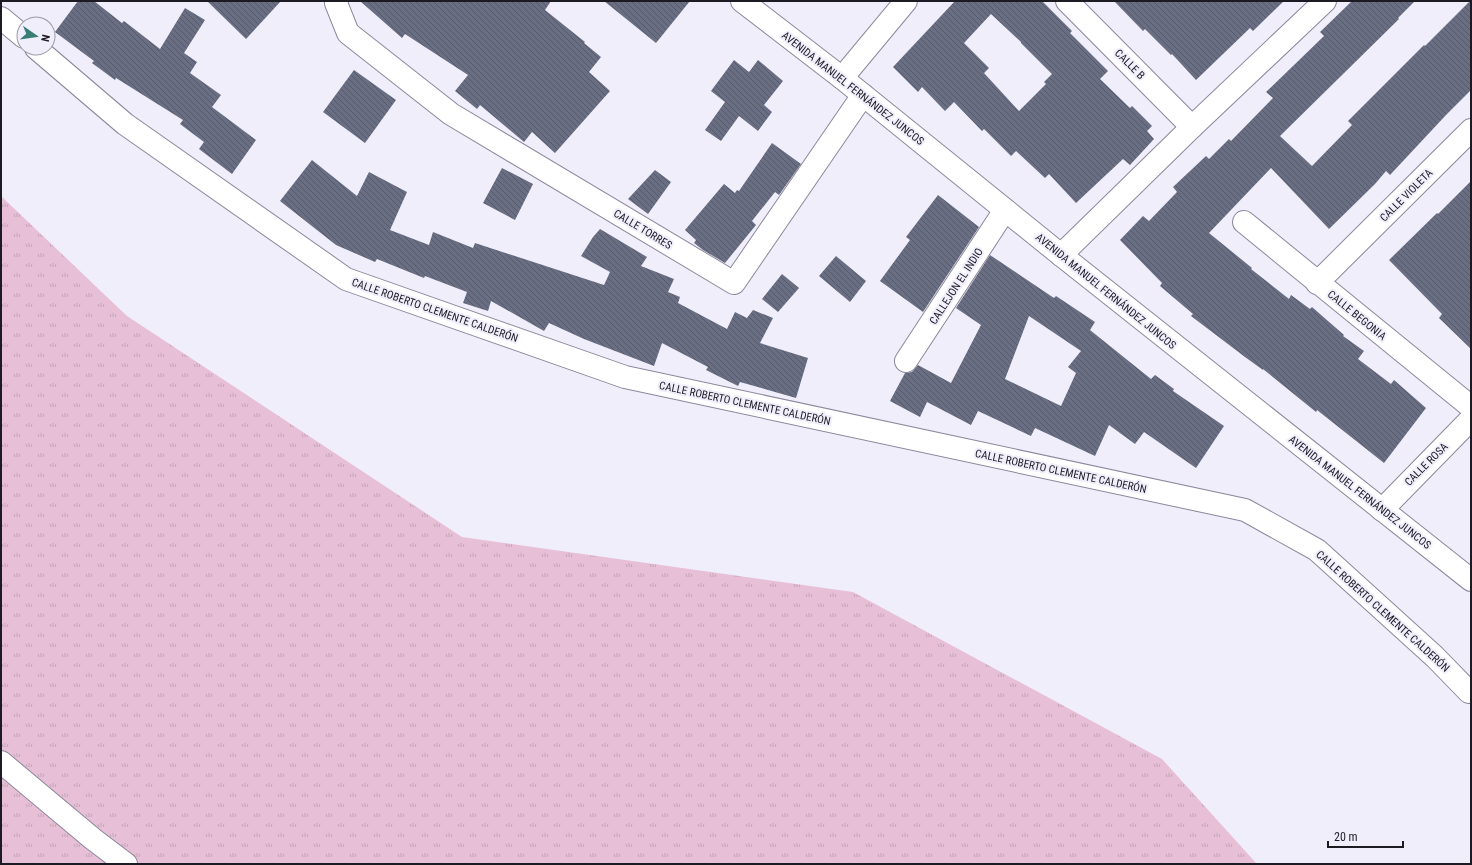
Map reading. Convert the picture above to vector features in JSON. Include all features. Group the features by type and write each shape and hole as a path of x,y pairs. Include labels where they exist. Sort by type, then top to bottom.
{"street":[{"name":"CALLE TORRES","path":"337,1 336,3 348,33 451,114 734,283 863,95"},
{"name":"AVENIDA MANUEL FERNÁNDEZ JUNCOS","path":"742,1 842,78 1061,255 1471,580"},
{"path":"842,78 906,1"},
{"name":"CALLE B","path":"1067,1 1192,127"},
{"path":"1061,255 1192,127 1313,5"},
{"path":"1,18 16,30"},
{"name":"CALLE ROBERTO CLEMENTE CALDERÓN","path":"45,56 125,124 346,279 625,377 1245,510 1317,550 1435,657 1470,692 1471,691"},
{"name":"CALLE VIOLETA","path":"1317,283 1471,130"},
{"name":"CALLEJON EL INDIO","path":"906,361 1005,210"},
{"name":"CALLE BEGONIA","path":"1244,222 1471,407"},
{"name":"CALLE ROSA","path":"1382,510 1471,419"},
{"path":"1,762 93,839 126,864"}],"green space":[{"path":"1,196 127,316 462,537 853,592 1162,759 1257,864 1,864"}],"building":[{"path":"78,1 94,1 122,23 124,21 160,49 185,8 205,20 184,53 197,62 190,73 221,95 212,107 256,140 232,174 199,149 204,142 180,124 183,120 116,78 115,80 92,63 94,61 56,33"},
{"path":"207,1 281,1 246,39"},
{"path":"360,1 551,1 545,10 585,42 584,43 601,57 589,72 610,91 555,153 532,132 524,142 480,105 477,109 455,91 468,75 405,34 402,38"},
{"path":"604,1 690,1 656,43"},
{"path":"955,1 1042,1 1072,31 1070,33 1108,71 1100,79 1130,108 1132,106 1152,126 1147,131 1154,139 1130,165 1123,159 1076,203 1049,174 1045,178 1016,151 1011,156 984,129 982,131 954,102 945,111 922,87 918,92 893,67","holes":["991,14 1052,74 1044,82 1046,84 1019,111 984,73 989,68 964,43"]},
{"path":"1114,1 1284,1 1253,31 1250,28 1196,80 1172,54 1171,55 1145,29 1143,31"},
{"path":"1352,1 1415,1 1398,18 1399,19 1280,136 1312,166 1352,125 1348,121 1470,1 1471,90 1390,175 1386,171 1375,184 1329,229 1271,168 1209,233 1289,299 1291,295 1310,309 1312,307 1344,335 1343,336 1364,351 1358,359 1391,384 1394,380 1426,408 1384,463 1317,410 1316,412 1263,369 1191,316 1193,314 1160,286 1162,283 1120,240 1143,216 1149,221 1177,192 1173,187 1206,156 1209,159 1229,139 1231,141 1273,98 1266,92 1324,36 1320,32"},
{"path":"734,60 749,72 758,60 783,81 764,105 772,112 758,131 739,116 721,141 705,130 725,102 711,91"},
{"path":"354,70 396,100 365,143 323,112"},
{"path":"772,143 801,164 779,195 775,192 752,221 756,225 725,263 694,243 696,240 685,230 724,184 735,193 737,190 739,191"},
{"path":"312,160 357,196 369,172 407,192 390,230 429,245 433,232 473,248 475,243 604,285 610,272 581,256 600,229 647,257 641,266 674,279 668,292 680,297 678,303 727,329 735,312 747,318 753,310 773,318 760,343 808,358 796,398 740,382 738,386 706,370 708,367 662,343 654,366 584,339 549,323 544,331 491,301 488,311 463,303 467,292 425,276 424,278 377,259 375,262 336,245 280,201"},
{"path":"502,168 533,184 515,220 483,203"},
{"path":"655,170 671,182 648,214 628,199"},
{"path":"1471,181 1471,349 1439,318 1442,314 1389,260"},
{"path":"938,195 979,227 923,312 880,281 910,240 906,237"},
{"path":"990,255 1054,298 1056,296 1095,322 1090,330 1151,379 1155,375 1174,389 1173,391 1224,426 1196,468 1144,432 1135,444 1109,425 1095,456 1035,428 1031,436 978,411 971,425 927,402 920,417 890,401 905,373 912,372 918,365 951,383 981,325 956,308","holes":["1029,316 1081,351 1068,367 1076,373 1061,406 1005,379"]},
{"path":"836,256 866,281 850,302 819,276"},
{"path":"782,274 799,288 778,312 762,299"}]}
